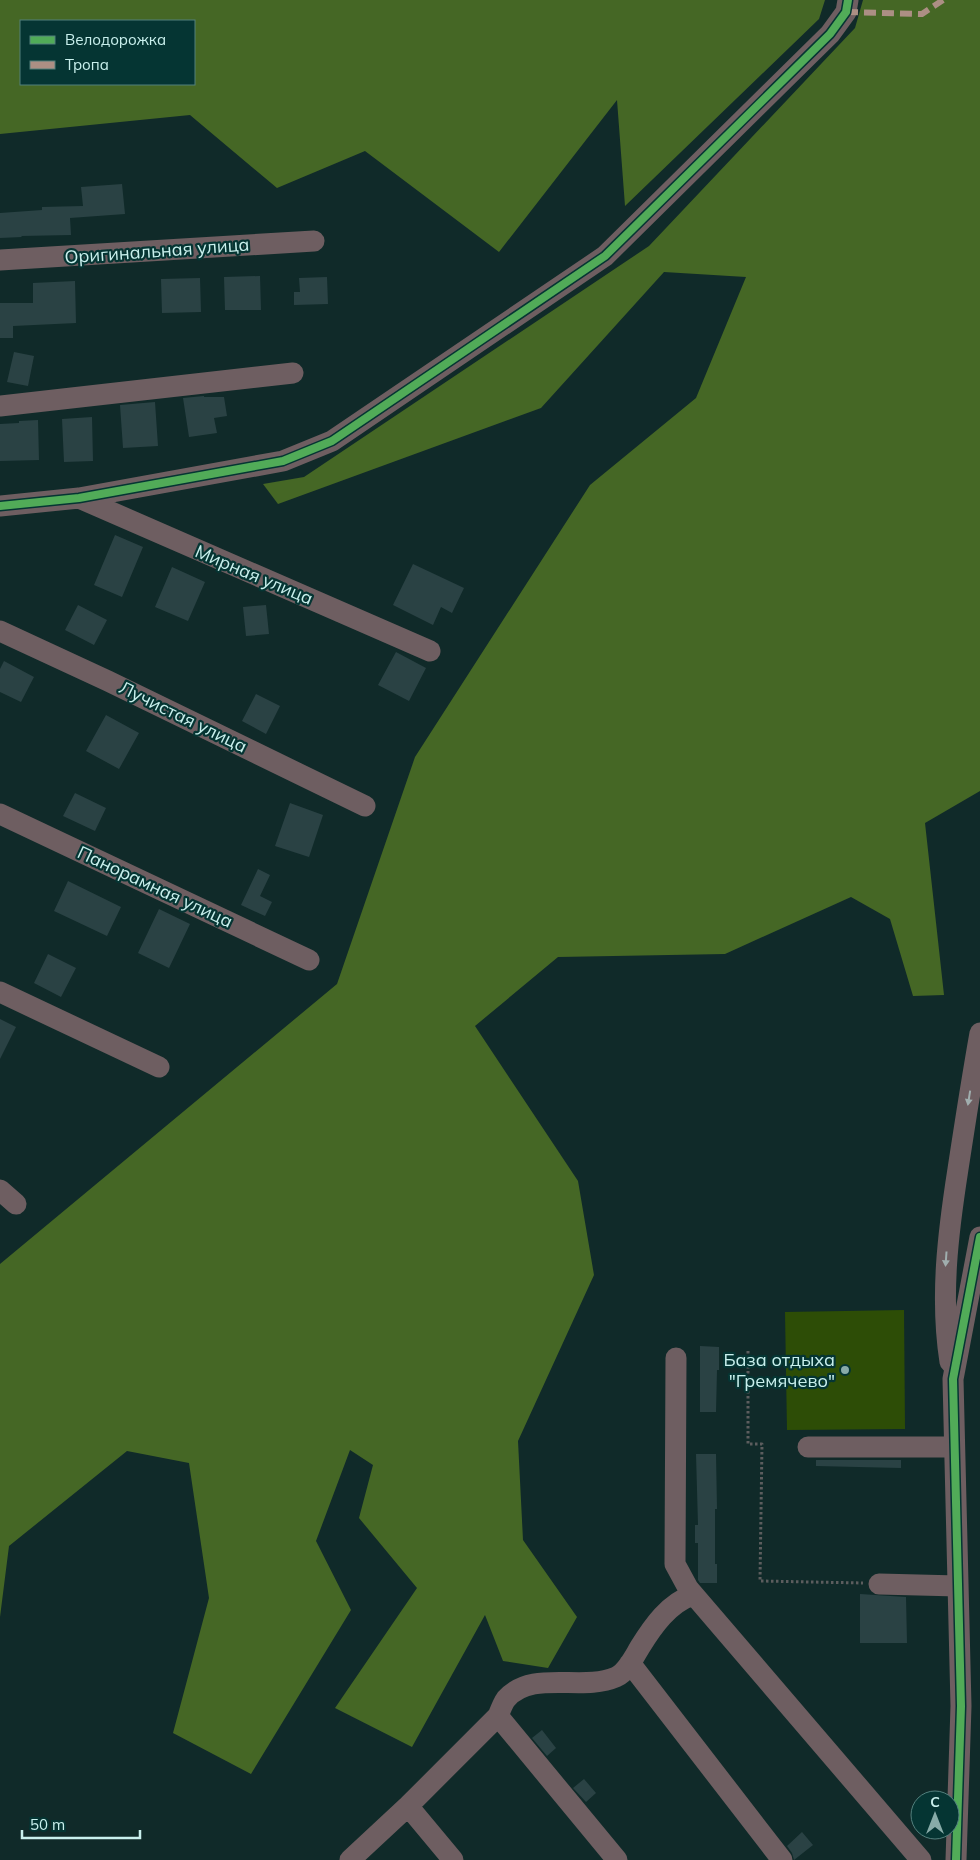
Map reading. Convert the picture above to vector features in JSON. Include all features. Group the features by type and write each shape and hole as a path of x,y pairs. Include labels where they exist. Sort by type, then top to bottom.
{"street":[{"path":"0,506 79,498 283,461 332,441 605,256 830,34 846,12 848,0"},
{"name":"Оригинальная улица","path":"0,260 314,241"},
{"path":"0,406 293,373"},
{"name":"Мирная улица","path":"79,498 430,651"},
{"name":"Лучистая улица","path":"0,630 108,680 365,806"},
{"name":"Панорамная улица","path":"0,814 309,960"},
{"path":"0,992 159,1067"},
{"path":"956,1860 961,1706 953,1379 946,1336 944,1284 948,1237 980,1033"},
{"path":"0,1190 16,1204"},
{"path":"953,1379 980,1237"},
{"path":"676,1358 675,1564 693,1595 921,1860"},
{"path":"808,1446 954,1446"},
{"path":"879,1584 958,1586"},
{"path":"350,1860 408,1806 498,1716 506,1699 520,1688 539,1682 577,1684 604,1681 618,1676 630,1663 670,1607 680,1599 693,1595"},
{"path":"630,1663 782,1860"},
{"path":"498,1716 617,1860"},
{"path":"408,1806 453,1860"}],"path":[{"path":"748,1351 748,1444 762,1444 760,1581 879,1584"}],"green space":[{"path":"0,0 825,0 819,19 625,206 617,100 499,252 365,151 277,188 190,115 0,134"},
{"path":"863,0 980,0 980,791 925,823 944,995 913,996 890,919 851,897 725,954 558,957 475,1026 578,1181 594,1275 518,1441 523,1540 577,1617 548,1668 503,1661 485,1615 412,1747 335,1708 417,1588 359,1518 373,1465 350,1450 316,1541 351,1610 251,1774 173,1733 209,1598 189,1463 127,1451 9,1546 0,1617 0,1264 337,984 415,757 590,485 696,398 746,277 664,272 541,408 278,504 263,484 304,477 649,246 855,28"},
{"path":"904,1310 905,1429 787,1430 785,1312"}],"building":[{"path":"122,184 125,214 70,218 71,235 0,238 0,213 42,210 42,207 83,206 81,187"},
{"path":"260,276 261,310 225,310 224,277"},
{"path":"327,277 328,304 294,305 294,292 300,292 299,278"},
{"path":"200,278 201,312 162,313 161,279"},
{"path":"75,281 76,323 13,326 13,338 0,338 0,303 33,303 33,283"},
{"path":"14,352 34,356 28,386 7,382"},
{"path":"224,397 227,416 214,418 217,433 189,437 183,398"},
{"path":"155,402 158,446 123,448 120,405"},
{"path":"92,417 93,461 64,462 62,419"},
{"path":"38,420 39,460 0,461 0,424"},
{"path":"115,535 143,547 122,597 94,585"},
{"path":"413,564 464,588 452,613 441,607 433,625 393,605"},
{"path":"172,567 205,582 188,621 155,607"},
{"path":"78,605 107,620 94,645 65,630"},
{"path":"266,605 269,634 246,636 243,607"},
{"path":"396,652 426,668 409,701 378,685"},
{"path":"4,661 34,677 21,702 0,692 0,669"},
{"path":"256,694 280,706 266,734 242,721"},
{"path":"106,715 139,733 119,769 86,751"},
{"path":"75,793 106,808 95,831 63,816"},
{"path":"290,803 323,815 309,857 275,846"},
{"path":"258,869 270,875 260,896 272,902 265,916 241,905"},
{"path":"68,881 121,907 107,936 54,911"},
{"path":"159,909 190,924 169,968 138,953"},
{"path":"48,954 76,968 61,997 34,983"},
{"path":"0,1019 16,1027 0,1059"},
{"path":"700,1346 719,1347 716,1412 700,1412"},
{"path":"696,1454 716,1454 715,1564 717,1564 717,1583 700,1583 698,1580 698,1543 695,1543 695,1525 698,1525"},
{"path":"816,1460 901,1460 901,1468 816,1466"},
{"path":"860,1594 906,1597 907,1643 860,1643"},
{"path":"542,1730 556,1748 547,1756 532,1738"},
{"path":"584,1779 596,1793 586,1802 573,1788"},
{"path":"802,1832 813,1845 794,1860 787,1846"}],"marked path":[{"path":"846,12 922,14 943,0"}],"cycle path":[{"path":"0,506 79,498 283,461 332,441 605,256 830,34 846,12 848,0"},
{"path":"956,1860 961,1706 953,1379 980,1237"}],"place":[{"name":"База отдыха \"Гремячево\"","path":"845,1370"}]}
